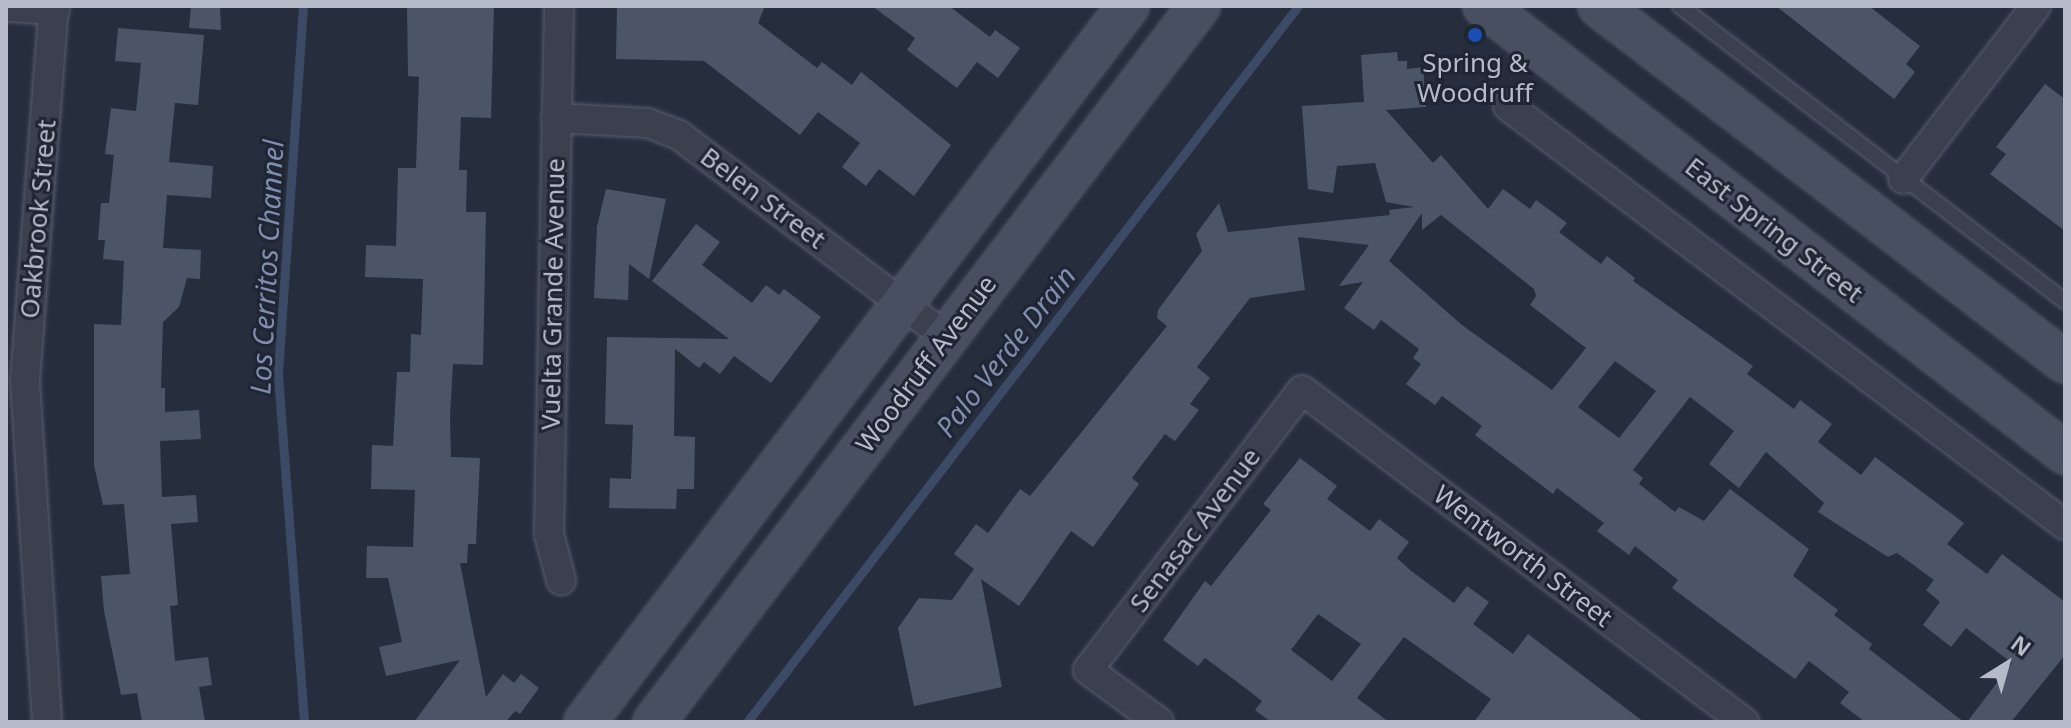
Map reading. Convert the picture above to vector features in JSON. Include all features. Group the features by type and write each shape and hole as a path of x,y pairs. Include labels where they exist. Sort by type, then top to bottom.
{"main road":[{"path":"585,722 1128,6"},
{"name":"Woodruff Avenue","path":"654,722 1199,6"},
{"name":"East Spring Street","path":"1484,6 2065,453"},
{"path":"1599,6 2065,362"}],"street":[{"name":"Vuelta Grande Avenue","path":"559,6 549,534 561,580"},
{"path":"1903,179 2036,6"},
{"path":"6,7 54,8"},
{"name":"Oakbrook Street","path":"44,721 15,381 54,8"},
{"path":"1508,106 2065,525"},
{"name":"Belen Street","path":"556,118 648,123 679,135 947,338"},
{"name":"Senasac Avenue","path":"1159,722 1088,670 1302,390"},
{"name":"Wentworth Street","path":"1302,390 1744,722"}],"lane":[{"path":"1680,6 2065,301"}],"building":[{"path":"191,6 220,6 221,30 189,28"},
{"path":"407,6 494,6 491,118 461,117 459,170 467,170 466,212 486,212 483,365 453,364 450,417 451,457 480,458 476,544 468,544 467,563 460,563 486,697 503,674 514,683 521,674 539,688 520,714 515,711 506,722 414,722 460,660 386,676 379,647 402,642 388,578 366,578 367,546 413,547 415,490 371,489 372,445 393,446 397,372 410,372 411,334 421,335 423,279 365,277 366,245 396,246 398,168 416,168 419,77 408,76"},
{"path":"617,6 765,6 758,23 817,68 822,62 852,85 861,72 951,145 914,196 879,169 866,186 842,167 860,143 818,112 800,135 704,61 616,59"},
{"path":"872,6 949,6 990,37 995,30 1020,48 998,78 977,62 957,88 907,50 915,38"},
{"path":"1776,6 1869,6 1920,46 1906,64 1915,72 1894,99"},
{"path":"118,28 204,35 198,105 175,103 169,162 213,166 211,198 167,195 163,248 201,250 200,279 187,278 179,307 163,322 161,388 165,388 165,412 199,410 201,439 160,441 162,497 196,495 198,522 171,524 178,605 170,606 175,661 208,657 212,685 199,687 205,722 142,722 137,693 121,695 104,611 101,576 130,574 124,504 103,505 94,465 94,324 121,325 124,261 103,259 105,240 98,240 101,203 109,203 114,155 105,154 111,108 136,111 141,63 115,61"},
{"path":"1397,52 1398,61 1407,61 1407,69 1423,67 1426,107 1386,110 1433,163 1441,155 1488,209 1503,189 1530,209 1536,200 1567,223 1559,232 1601,264 1607,256 1635,278 1633,281 1753,366 1747,374 1794,409 1800,400 1832,424 1818,442 1861,475 1875,457 1964,523 1947,544 1987,574 2002,554 2065,602 2065,655 2011,722 1967,722 2012,663 1966,628 1951,647 1923,625 1940,602 1926,590 1934,580 1897,553 1888,557 1818,512 1824,503 1766,452 1739,488 1709,464 1734,431 1690,397 1633,470 1643,478 1639,484 1675,512 1679,507 1704,521 1730,489 1809,549 1793,576 1838,610 1834,615 1872,644 1869,649 1964,722 1865,722 1840,703 1849,692 1809,661 1795,679 1672,588 1678,580 1635,546 1629,555 1597,531 1604,523 1557,488 1553,494 1475,435 1482,426 1442,396 1435,405 1406,384 1421,364 1413,358 1419,349 1381,320 1374,330 1344,308 1363,282 1339,286 1369,245 1298,237 1305,290 1250,298 1197,367 1210,378 1190,404 1199,410 1175,441 1165,434 1132,478 1139,484 1093,547 1071,531 1019,606 981,579 1002,687 914,706 898,628 919,598 952,600 974,569 954,554 976,524 988,533 1020,489 1030,496 1167,326 1157,318 1158,310 1202,251 1196,234 1219,203 1228,232 1390,215 1389,210 1414,207 1386,202 1375,163 1337,166 1333,193 1308,189 1302,106 1364,102 1361,55","holes":["1422,213 1422,230 1441,215 1534,289 1536,296 1530,305 1586,348 1552,390 1462,325 1389,261","1615,361 1656,391 1619,438 1578,407"]},
{"path":"2045,84 2065,99 2065,231 1990,174 2006,154 1996,147"},
{"path":"606,189 666,199 649,279 629,264 628,300 594,298 597,226"},
{"path":"696,224 720,242 702,265 752,303 766,285 779,295 784,289 821,317 771,383 734,356 720,374 704,362 699,368 675,349 674,436 695,437 694,489 677,489 676,509 609,508 610,478 631,479 633,425 605,424 607,337 729,339 652,281"},
{"path":"1300,458 1337,486 1327,499 1370,531 1379,519 1409,542 1397,558 1410,570 1454,603 1467,586 1489,602 1473,624 1513,654 1528,634 1644,722 1474,722 1491,699 1404,637 1357,698 1389,722 1271,722 1255,710 1262,701 1236,681 1205,658 1198,666 1163,640 1205,581 1211,586 1271,510 1263,504","holes":["1318,614 1361,644 1332,681 1291,650"]}],"waterway":[{"name":"Los Cerritos Channel","path":"303,6 278,375 304,722"},
{"name":"Palo Verde Drain","path":"747,722 1298,6"}],"place":[{"name":"Spring & Woodruff","path":"1475,35"}]}
